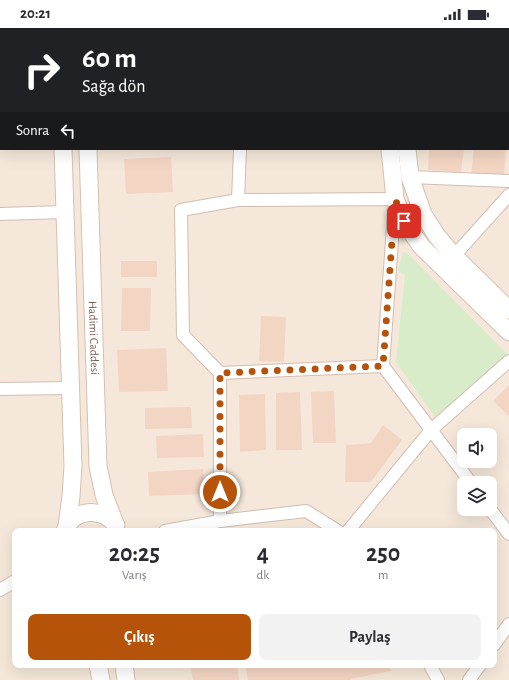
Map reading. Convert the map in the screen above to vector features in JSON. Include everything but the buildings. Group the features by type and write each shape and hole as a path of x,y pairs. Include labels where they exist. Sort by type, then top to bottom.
{"main road":[{"path":"63,150 70,388 74,466 66,528"},
{"name":"Hadimi Caddesi","path":"88,150 98,466 104,495 117,528"},
{"path":"390,150 395,199 404,221 421,246 509,332"},
{"path":"407,150 410,177 423,214 437,236 454,256 509,310"},
{"path":"66,528 73,519 81,514 90,512 100,513 108,517 117,528"},
{"path":"99,668 101,680"},
{"path":"124,668 126,680"}],"street":[{"path":"238,200 240,150"},
{"path":"410,177 509,181"},
{"path":"454,256 509,195"},
{"path":"220,521 220,373 183,335 181,210 238,200 395,199 383,366 466,476"},
{"path":"0,214 64,212"},
{"path":"350,528 431,430 509,361"},
{"path":"220,373 383,366"},
{"path":"0,389 70,388"},
{"path":"182,528 220,521 306,511 333,528"},
{"path":"495,516 509,534"},
{"path":"0,590 12,583"},
{"path":"497,641 509,624"},
{"path":"432,668 438,680"},
{"path":"469,680 478,668"}],"shaded area":[{"path":"0,150 509,150 509,680 0,680"}],"green space":[{"path":"403,252 407,253 509,356 435,417 396,362 405,275 398,271"}],"route":[{"path":"220,492 220,373 383,366 395,199 404,221"}]}
